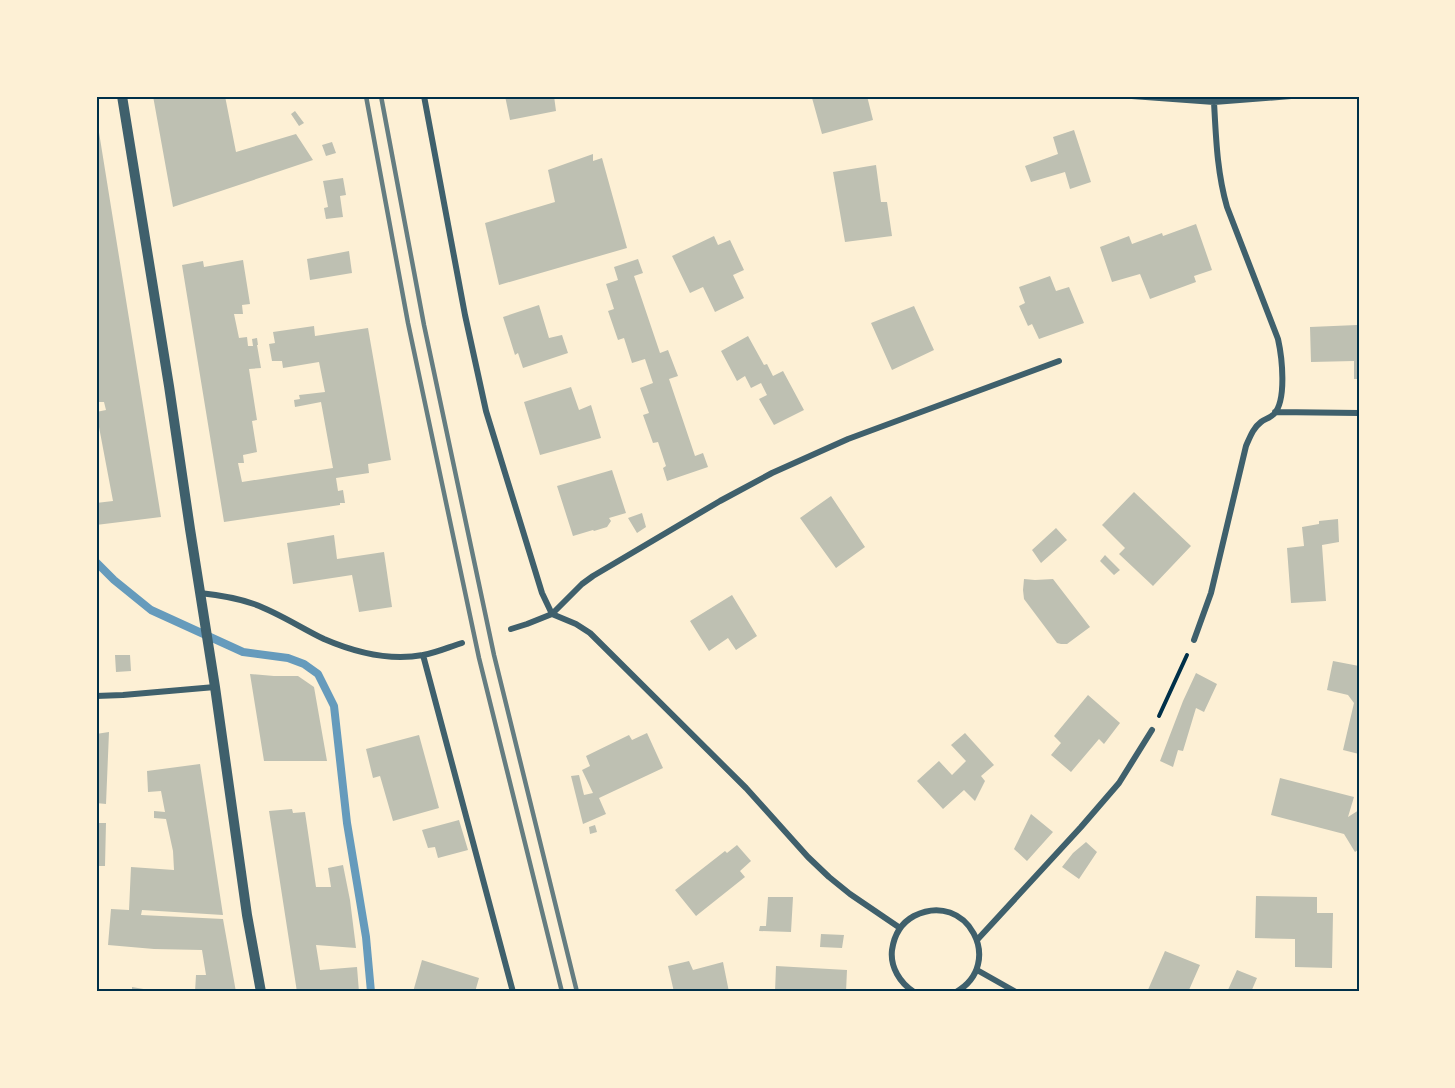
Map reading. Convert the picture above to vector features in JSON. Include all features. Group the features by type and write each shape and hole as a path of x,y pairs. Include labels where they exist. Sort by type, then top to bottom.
{"street":[{"path":"122,96 168,374 247,915 261,992"},
{"path":"424,96 465,315 486,411 542,593 552,614 590,633 746,788 829,877 900,928"},
{"path":"1132,96 1214,102 1291,96"},
{"path":"1194,640 1211,593 1246,446 1254,429 1275,412 1280,400 1282,377 1278,339 1222,191 1214,102"},
{"path":"511,629 552,614 593,576 772,473 848,439 1059,361"},
{"path":"1275,412 1359,413"},
{"path":"200,593 225,596 254,604 325,639 380,655 400,657 423,655 462,643"},
{"path":"423,655 513,992"},
{"path":"96,696 215,687"},
{"path":"978,940 1119,783 1152,730"},
{"path":"914,992 901,982 894,970 893,941 900,928 910,919 922,912 936,910 949,912 962,918 978,940 980,955 977,970 962,989 956,992"},
{"path":"977,970 1016,992"}],"path":[{"path":"1152,730 1194,640"}],"building":[{"path":"153,96 225,96 236,152 296,134 313,160 173,207"},
{"path":"505,96 554,96 556,111 510,120"},
{"path":"817,96 867,96 873,120 822,134 812,98"},
{"path":"295,111 304,123 299,126 291,114"},
{"path":"96,120 161,517 96,525 96,503 113,501 99,427 96,428 96,412 106,410 104,402 98,402 96,398"},
{"path":"1074,130 1091,182 1070,189 1065,172 1031,182 1025,166 1058,154 1053,137"},
{"path":"332,142 336,153 326,156 322,145"},
{"path":"593,154 593,161 602,158 627,248 499,285 485,223 555,202 548,170"},
{"path":"876,165 881,202 887,202 892,236 845,242 833,172"},
{"path":"343,178 346,195 340,196 343,217 326,219 324,208 328,207 323,181"},
{"path":"1196,224 1212,270 1194,276 1196,282 1150,299 1140,274 1112,282 1100,247 1129,236 1132,244"},
{"path":"714,236 718,245 730,240 744,270 733,275 744,298 715,312 703,287 690,293 672,256"},
{"path":"349,251 352,273 310,280 307,259"},
{"path":"638,259 643,273 634,276 660,353 668,350 678,376 669,379 695,456 703,453 708,467 667,481 663,468 666,466 658,442 653,443 643,415 649,413 640,388 653,383 645,359 632,363 624,338 618,340 608,311 614,309 606,284 618,280 614,267"},
{"path":"243,260 250,304 242,305 243,314 234,314 239,338 247,337 248,346 253,346 252,339 257,338 261,368 249,369 257,420 252,421 257,452 243,455 244,463 238,463 242,482 333,468 321,402 295,407 294,400 300,399 299,395 325,392 319,362 283,368 282,361 272,361 269,344 275,343 273,332 314,326 315,336 368,328 391,460 368,464 369,473 336,478 338,491 343,490 345,503 224,522 182,265 203,261 204,267"},
{"path":"1050,276 1056,291 1069,287 1084,323 1039,339 1032,324 1028,326 1019,306 1025,303 1019,287"},
{"path":"539,305 549,338 562,335 568,353 523,368 518,353 515,355 503,317"},
{"path":"914,306 934,350 892,370 871,323"},
{"path":"1357,325 1359,379 1354,379 1354,361 1311,362 1310,327"},
{"path":"748,336 764,365 767,364 773,376 783,371 804,410 774,425 759,399 767,395 761,383 751,388 745,376 737,381 721,351"},
{"path":"571,387 579,410 591,405 601,438 540,455 524,402"},
{"path":"612,470 626,513 609,518 611,521 607,527 573,536 557,486"},
{"path":"1134,492 1191,546 1153,586 1119,554 1125,548 1102,525"},
{"path":"831,496 865,547 836,568 800,518"},
{"path":"642,513 646,527 637,533 628,518"},
{"path":"1338,519 1339,542 1322,545 1326,601 1291,603 1287,548 1304,546 1302,527 1319,524 1319,521"},
{"path":"1056,528 1067,540 1041,563 1032,550"},
{"path":"334,535 337,559 384,552 392,607 359,612 352,575 293,584 287,543"},
{"path":"1105,555 1120,570 1114,575 1100,561"},
{"path":"1024,579 1053,579 1090,627 1067,644 1057,643 1024,599"},
{"path":"732,595 757,636 736,650 728,638 709,651 690,621"},
{"path":"115,655 130,655 131,671 116,672"},
{"path":"1333,661 1359,666 1359,754 1343,750 1354,703 1348,695 1327,690"},
{"path":"1196,673 1217,684 1204,712 1196,708 1183,751 1178,750 1173,767 1160,761"},
{"path":"250,674 298,676 314,687 327,761 264,761"},
{"path":"1088,695 1120,723 1104,744 1099,739 1071,772 1051,755 1061,743 1054,736"},
{"path":"109,732 106,804 96,803 96,734"},
{"path":"647,733 663,768 599,798 606,814 583,824 571,776 579,775 584,795 593,793 582,770 590,766 586,756 629,735 632,740"},
{"path":"965,733 994,765 981,776 985,781 975,801 964,790 943,809 917,781 939,761 952,775 966,761 951,745"},
{"path":"419,735 439,808 393,821 380,776 373,778 366,749"},
{"path":"200,764 223,915 142,910 141,915 223,919 236,992 195,992 196,975 206,975 202,950 108,945 111,909 129,910 131,867 174,870 173,851 166,819 154,818 154,811 165,812 161,791 148,792 147,771"},
{"path":"1280,778 1354,797 1348,817 1359,810 1359,849 1355,852 1344,834 1271,815"},
{"path":"292,809 293,813 305,812 316,887 331,887 328,868 343,865 350,900 356,948 316,945 320,970 357,967 359,992 297,992 269,811"},
{"path":"1031,814 1053,832 1027,861 1014,849"},
{"path":"459,820 468,850 438,858 435,847 428,848 422,830"},
{"path":"96,823 106,823 105,866 96,866"},
{"path":"595,825 597,832 590,834 589,827"},
{"path":"1086,842 1097,852 1079,879 1062,867"},
{"path":"737,845 751,861 740,871 745,877 696,916 675,890 725,851 727,853"},
{"path":"1256,896 1317,897 1317,913 1333,913 1332,968 1295,967 1295,939 1255,938"},
{"path":"768,897 793,897 791,932 759,931 760,926 766,926"},
{"path":"821,934 844,935 842,948 820,947"},
{"path":"1165,951 1200,965 1189,990 1193,992 1147,992"},
{"path":"422,960 479,978 475,992 413,992"},
{"path":"689,961 693,970 723,962 729,992 674,992 668,966"},
{"path":"776,966 847,970 846,992 775,992"},
{"path":"1237,970 1257,978 1251,992 1227,992"},
{"path":"132,987 155,991 155,992 132,992"}],"waterway":[{"path":"96,562 151,610 243,652 288,658 304,664 318,674 334,706 347,823 366,937 371,992"}],"railway":[{"path":"366,96 408,323 479,658 562,992"},
{"path":"381,96 424,325 494,655 577,992"}]}
